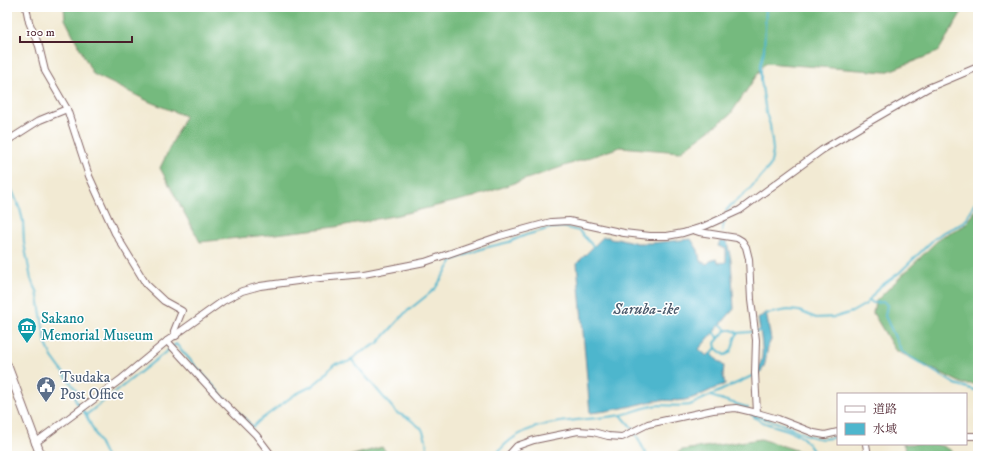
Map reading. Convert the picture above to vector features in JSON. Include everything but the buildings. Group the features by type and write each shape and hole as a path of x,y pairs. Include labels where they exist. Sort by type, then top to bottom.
{"street":[{"path":"26,7 29,22 39,46 45,71 67,109 89,176 115,233 146,284 164,301 182,311 174,331 176,336"},
{"path":"36,443 171,345 176,336 223,301 246,289 320,278 364,274 425,262 476,244 551,222 569,221 624,233 650,236 667,236 693,230 740,210 822,150 928,88 978,67"},
{"path":"7,141 40,120 67,109"},
{"path":"693,230 737,238 742,241 746,247 749,259 751,300 755,331 755,376 752,412"},
{"path":"171,345 223,402 256,435 272,456"},
{"path":"7,365 40,456"},
{"path":"508,456 517,446 534,440 578,431 622,437 648,424 713,410 736,408 778,419 814,434 825,435 837,432"},
{"path":"967,436 978,436"},
{"path":"866,445 868,456"}],"green space":[{"path":"64,7 968,7 963,10 938,52 886,72 765,63 730,115 680,152 620,147 474,197 398,215 335,227 200,242 160,168 185,116 150,102 93,74 65,19"},
{"path":"978,204 978,384 963,384 895,350 873,313 875,302 941,237 965,225 973,215"},
{"path":"761,439 799,451 807,456 671,456 682,450"},
{"path":"904,445 939,445 946,447 956,456 909,456"},
{"path":"382,447 390,456 350,456"}],"water":[{"name":"Saruba-ike","path":"603,237 609,237 610,239 617,240 617,238 637,243 691,239 698,250 700,261 707,264 716,259 719,263 726,262 726,249 718,246 720,241 727,242 731,260 734,309 699,349 707,356 710,353 724,366 723,375 725,384 690,399 677,401 658,400 614,410 590,413 577,263"},
{"path":"766,312 771,340 764,367 758,375 762,352 758,319"}],"waterway":[{"path":"726,211 749,190 770,166 772,158 773,150 770,125 766,113 761,80 766,7"},
{"path":"7,179 20,209 23,221 24,243 31,279 37,291 46,344 52,357 76,390 75,400 86,415"},
{"path":"765,314 788,310 799,311 816,318 836,317 852,312 866,304 878,288 899,273 934,239 967,219 978,196"},
{"path":"722,231 725,219"},
{"path":"106,456 86,415 176,344 225,399 253,427 294,395 312,386 323,377 334,364 348,362 361,352 378,343 405,313 435,289 453,260 484,248 509,242 526,235 551,228 563,227 579,231 594,247"},
{"path":"869,300 873,303 884,302 887,305 885,316 902,352 955,384 978,391"},
{"path":"719,323 727,330"},
{"path":"709,356 716,348 715,343 724,332 728,330 738,333 762,331"},
{"path":"713,332 719,338"},
{"path":"716,348 724,355 728,354 732,349 738,333"},
{"path":"351,359 397,413 408,418 422,429 426,440 428,456"},
{"path":"495,456 507,443 521,433 536,427 552,423 621,415 660,405 690,405 754,375"},
{"path":"710,396 748,408"},
{"path":"751,414 762,422 797,434 805,440 817,456"},
{"path":"621,415 633,429"},
{"path":"756,416 779,423 811,437 824,439 837,436"},
{"path":"636,434 647,456"},
{"path":"863,445 865,456"}],"place":[{"name":"Sakano Memorial Museum","path":"27,344"},
{"name":"Tsudaka Post Office","path":"46,403"}]}
